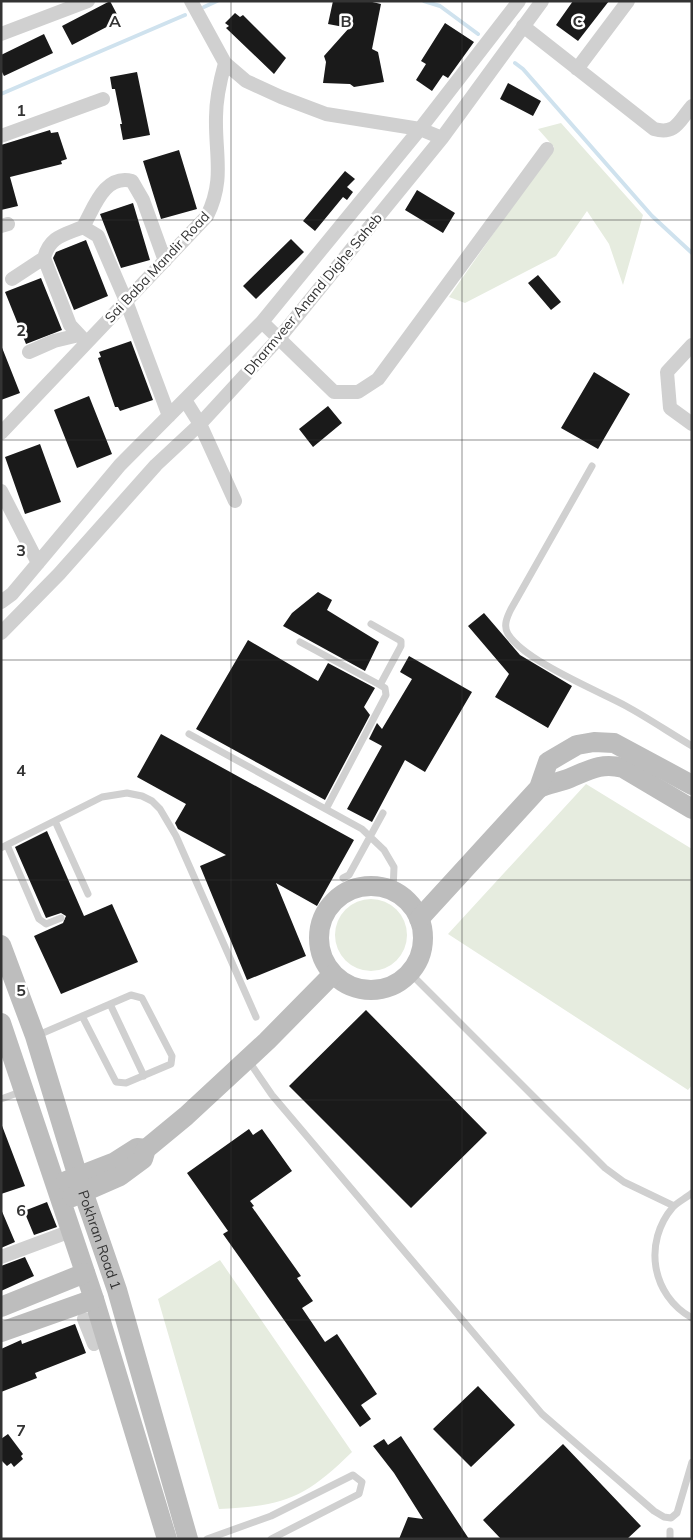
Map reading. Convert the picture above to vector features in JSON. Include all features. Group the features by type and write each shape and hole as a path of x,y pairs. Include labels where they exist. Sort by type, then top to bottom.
{"street":[{"path":"1,34 88,1"},
{"path":"191,1 225,63 246,81 326,114 420,130 442,138"},
{"name":"Dharmveer Anand Dighe Saheb","path":"1,602 12,594 120,465 262,322 420,130 519,1"},
{"name":"Dharmveer Anand Dighe Saheb","path":"1,633 59,574 156,465 200,424 280,337 442,138 542,1"},
{"path":"577,69 628,1"},
{"path":"523,26 654,129 665,132 676,127 692,106"},
{"name":"Sai Baba Mandir Road","path":"1,433 82,339 126,301 207,216 214,201 220,170 216,103 225,63"},
{"path":"1,136 103,99"},
{"path":"262,322 280,337 334,392 358,392 378,379 547,149"},
{"path":"82,339 70,324 44,258 46,247 52,240 83,227 104,189 116,181 125,179 132,181 142,200 165,261"},
{"path":"83,227 98,236 126,301 169,416"},
{"path":"12,279 44,258"},
{"path":"29,352 59,339 82,339"},
{"path":"692,345 667,372 670,408 692,424"},
{"path":"185,400 200,424 235,501"},
{"path":"1,491 38,563"},
{"path":"419,919 539,788 548,762 577,746 594,742 614,743 692,785"},
{"path":"539,788 568,779 600,765 611,765 623,768 692,809"},
{"path":"375,887 393,891 416,910 423,938 420,957 410,973 395,985 377,990 349,985 333,974 323,958 319,939 322,920 332,904 356,889 375,887"},
{"name":"Pokhran Road 1","path":"1,945 7,975 35,1036 81,1185 117,1290 188,1539"},
{"path":"58,1193 81,1185 137,1148 146,1149 186,1116 246,1058 267,1041 333,974"},
{"name":"Pokhran Road 1","path":"1,1023 94,1299 96,1343 128,1411 167,1539"},
{"path":"1,1257 70,1231"},
{"path":"1,1307 85,1273"},
{"path":"1,1332 94,1299"},
{"path":"84,1319 96,1343"},
{"path":"128,1411 150,1405"}],"lane":[{"path":"592,466 510,609 506,620 507,633 533,657 628,708 692,746"},
{"path":"371,624 402,641 380,685"},
{"path":"300,642 385,688 386,695 326,809"},
{"path":"189,734 362,829 384,850 394,867 393,891"},
{"path":"61,918 46,924 39,919 4,846 102,797 127,793 142,796 160,809 176,836 256,1017"},
{"path":"343,878 349,875 383,813"},
{"path":"55,821 88,894"},
{"path":"410,973 605,1168 624,1182 674,1206"},
{"path":"35,1036 131,995 142,998 172,1056 172,1064 126,1083 116,1082 82,1016"},
{"path":"110,1004 144,1076"},
{"path":"246,1058 272,1095 542,1414 640,1499 664,1517 671,1518 677,1513 692,1462"},
{"path":"1,1099 23,1091"},
{"path":"692,1193 674,1206 660,1226 654,1248 656,1272 665,1294 681,1312 692,1318"},
{"path":"207,1539 271,1516 353,1475 362,1482 359,1494 270,1539"}],"shaded area":[{"path":"561,123 643,215 623,285 609,244 587,211 556,256 465,303 449,297 554,147 538,129"},
{"path":"586,784 692,849 692,1085 688,1090 448,934"},
{"path":"378,899 397,909 405,921 407,935 405,949 397,961 385,969 364,971 345,961 337,949 335,928 345,909 357,901"},
{"path":"220,1260 352,1452 321,1480 293,1497 261,1505 219,1509 158,1299"}],"building":[{"path":"110,1 120,20 72,45 62,26"},
{"path":"333,1 368,1 381,4 372,49 378,52 384,82 354,87 350,84 323,83 326,62 324,56 349,28 328,24"},
{"path":"573,1 609,1 578,41 556,25"},
{"path":"235,13 240,17 243,15 286,58 274,74 226,28 229,26 225,23"},
{"path":"445,23 474,42 448,78 443,75 432,91 416,80 426,64 421,61"},
{"path":"44,34 53,53 4,76 1,70 1,55"},
{"path":"137,72 150,135 123,140 115,89 112,89 110,77"},
{"path":"508,83 541,101 533,116 500,99"},
{"path":"50,130 51,133 58,132 67,159 61,161 62,164 10,177 18,206 1,210 1,145"},
{"path":"179,150 197,209 161,219 143,161"},
{"path":"345,171 355,179 347,187 353,192 347,200 343,197 315,231 303,221"},
{"path":"417,190 455,213 443,233 405,210"},
{"path":"133,203 150,260 121,268 100,214"},
{"path":"291,239 304,252 256,299 243,286"},
{"path":"86,240 108,296 74,310 53,258 56,252"},
{"path":"538,275 561,302 551,310 528,283"},
{"path":"41,278 62,330 26,344 5,292"},
{"path":"131,341 153,400 120,411 118,407 115,407 98,358 101,357 99,352"},
{"path":"1,345 20,393 1,400"},
{"path":"594,372 630,394 598,449 561,428"},
{"path":"89,396 112,454 77,468 54,410"},
{"path":"328,406 342,423 313,447 299,429"},
{"path":"40,444 61,502 25,514 5,457"},
{"path":"318,592 332,600 327,610 379,642 365,671 283,626 292,613"},
{"path":"484,613 520,655 572,686 548,728 495,697 509,674 468,626"},
{"path":"248,640 318,681 328,663 375,688 364,707 370,715 325,800 196,729"},
{"path":"409,656 472,692 425,772 405,760 372,822 347,809 382,746 369,739 377,723 382,729 412,679 400,672"},
{"path":"161,734 354,840 317,906 276,883 306,956 247,980 200,866 226,855 178,829 175,823 186,804 137,777"},
{"path":"47,831 84,916 112,904 138,962 61,994 34,936 63,923 66,916 61,913 46,918 15,847"},
{"path":"366,1010 487,1133 411,1208 289,1086"},
{"path":"1,1123 25,1186 1,1194"},
{"path":"249,1129 253,1135 262,1129 292,1171 250,1201 254,1206 252,1207 301,1276 297,1278 313,1301 302,1308 325,1342 337,1334 377,1394 361,1405 371,1419 360,1427 223,1234 228,1231 187,1173"},
{"path":"47,1202 57,1227 34,1235 24,1211"},
{"path":"1,1209 15,1242 1,1248"},
{"path":"25,1257 34,1276 1,1291 1,1266"},
{"path":"75,1324 86,1353 35,1373 37,1378 1,1392 1,1349 21,1340 22,1344"},
{"path":"478,1386 515,1425 471,1467 433,1429"},
{"path":"8,1434 23,1454 21,1456 23,1459 14,1467 11,1463 7,1466 1,1460 1,1439"},
{"path":"401,1436 469,1539 399,1539 408,1517 423,1519 394,1473 373,1446 384,1439 388,1445"},
{"path":"563,1444 641,1526 627,1539 501,1539 483,1520"}],"waterway":[{"path":"204,7 217,1"},
{"path":"424,1 440,6 478,34"},
{"path":"1,94 185,15"},
{"path":"515,63 523,69 652,216 692,253"}]}
